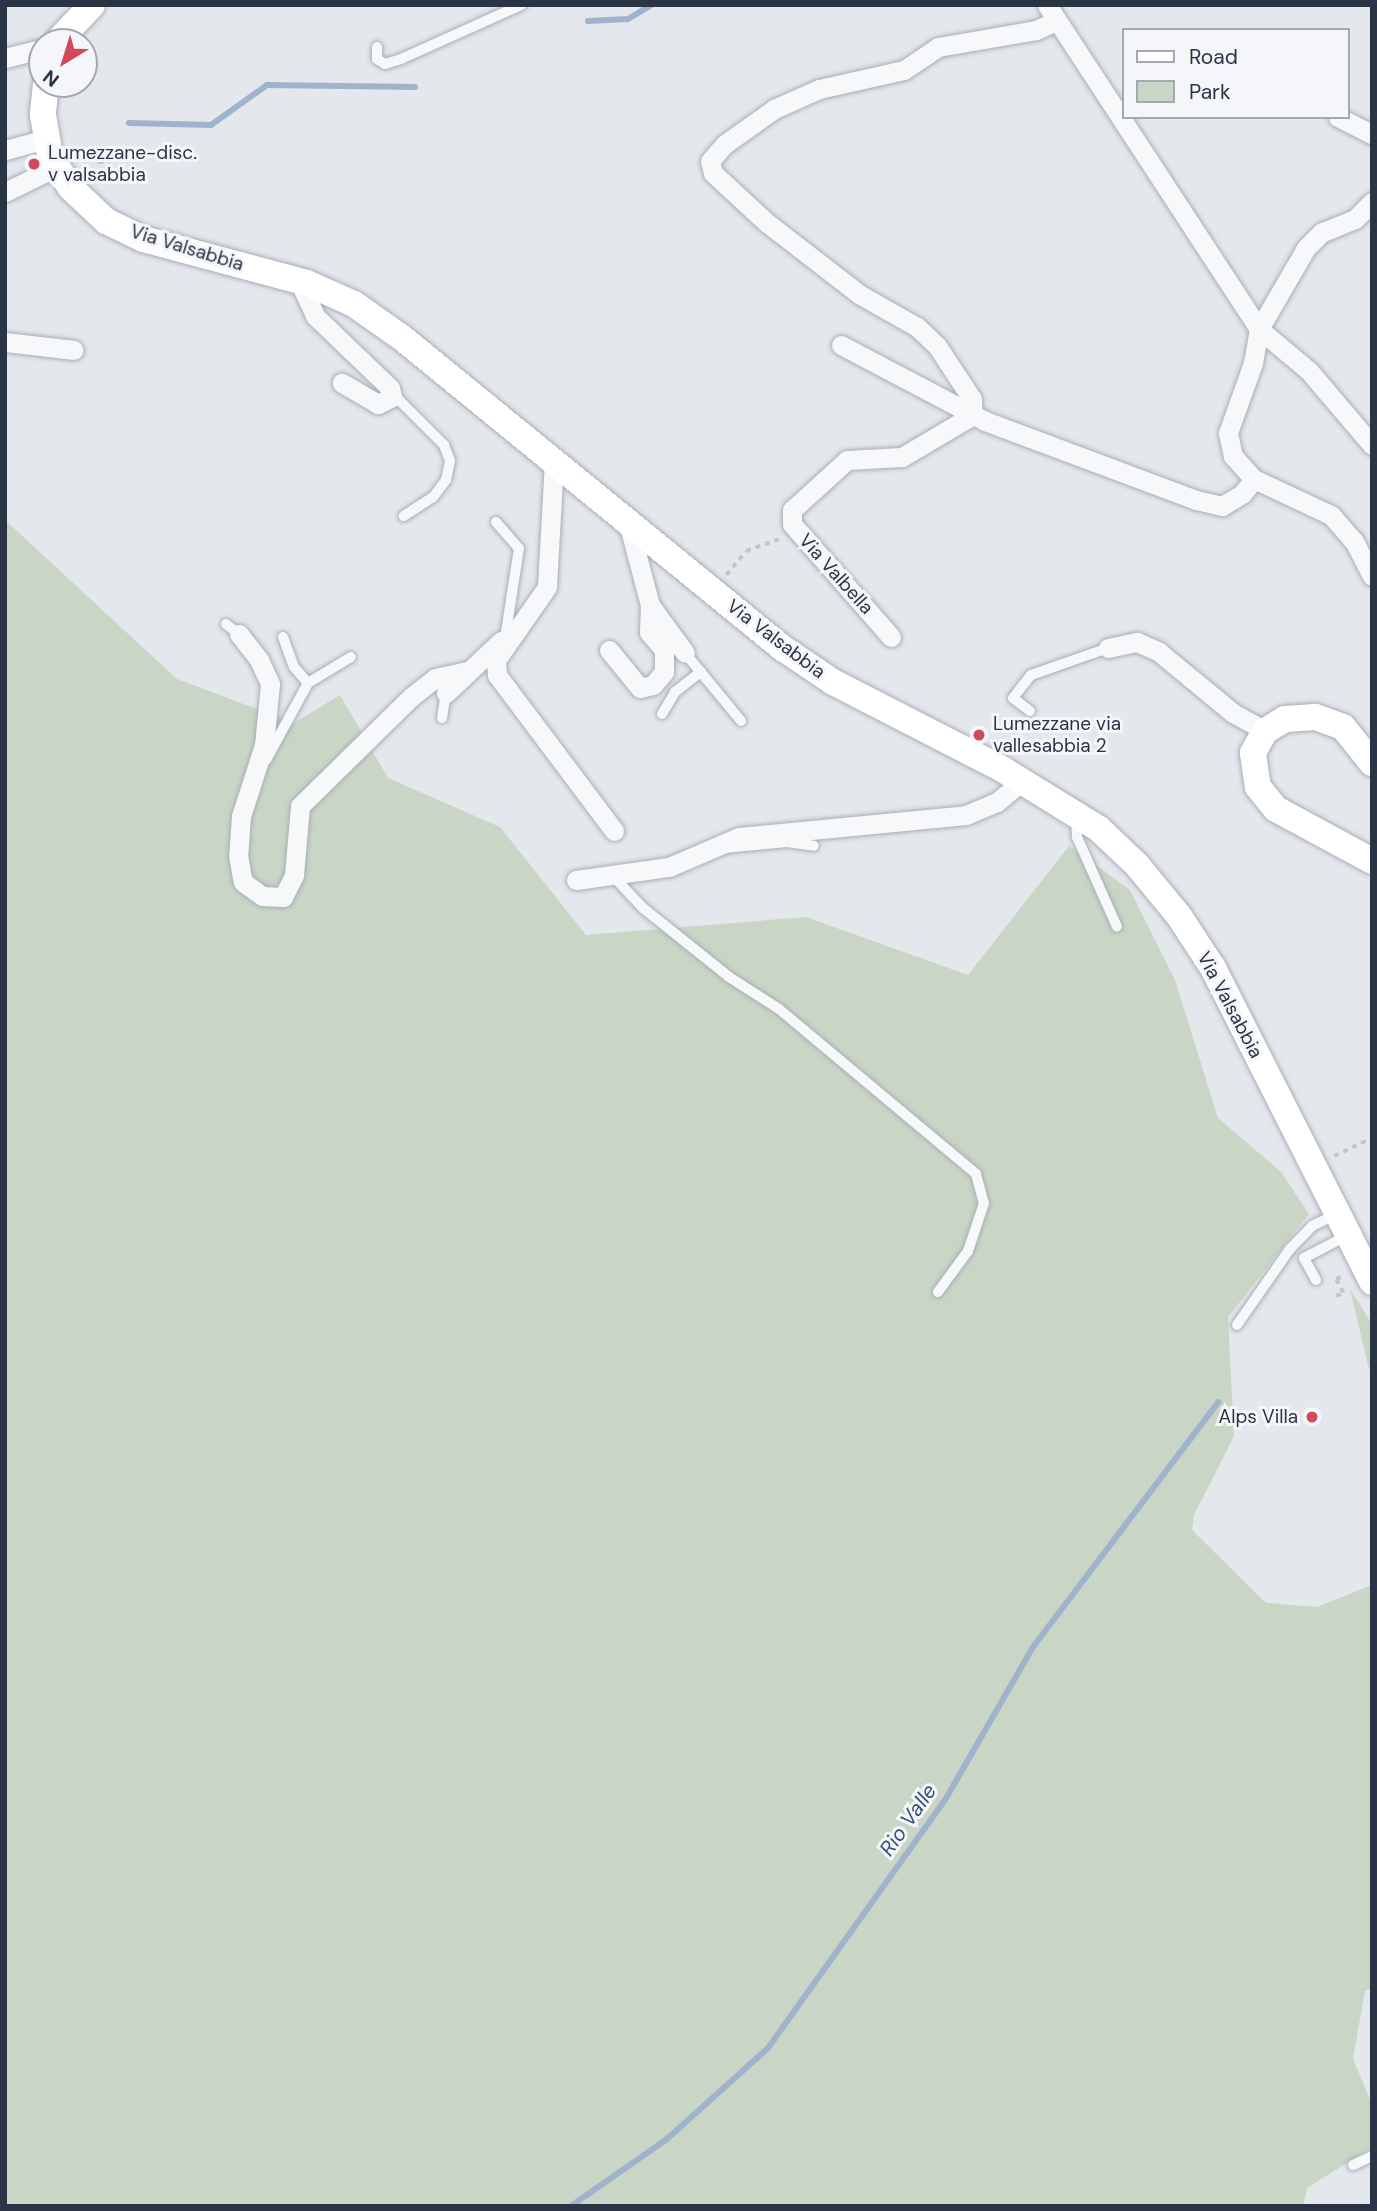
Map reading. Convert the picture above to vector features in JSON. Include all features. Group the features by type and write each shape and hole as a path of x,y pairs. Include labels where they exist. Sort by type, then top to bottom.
{"main road":[{"path":"70,28 92,5"},
{"name":"Via Valsabbia","path":"46,98 46,139 56,167 106,221 143,239 299,281 354,304 401,337 785,649 833,682 1022,781 1075,814 1137,864 1179,916 1213,968 1372,1282"},
{"path":"1372,763 1343,727 1315,717 1285,719 1265,731 1253,753 1258,787 1276,809 1372,861"}],"street":[{"path":"973,415 972,399 937,346 917,327 859,294 767,223 713,173 710,161 725,144 774,109 819,89 904,70 937,47 1036,30 1052,10 1122,118"},
{"path":"5,58 28,52"},
{"path":"1123,119 1259,329 1309,371 1372,445"},
{"path":"1342,119 1372,134"},
{"path":"5,150 46,139"},
{"path":"5,192 56,167"},
{"path":"1372,202 1355,219 1322,232 1306,248 1259,329 1253,363 1228,433 1234,456 1254,479 1331,515 1354,541 1372,576"},
{"path":"299,281 315,316 392,393 390,400 377,404 339,380"},
{"path":"5,342 75,350"},
{"path":"841,345 973,415 1209,503 1222,506 1242,494 1254,479"},
{"name":"Via Valbella","path":"891,637 792,524 792,510 847,460 902,457 973,415"},
{"path":"554,461 547,587 512,632 496,660 497,675 614,831"},
{"path":"609,650 640,688 653,685 664,672 664,650 649,632 650,605 628,522"},
{"path":"650,605 685,653"},
{"path":"232,629 259,660 270,684 264,745 241,816 238,855 243,882 262,895 283,897 294,875 300,806 411,696 435,678 467,671"},
{"path":"446,693 512,632"},
{"path":"1108,648 1137,642 1159,652 1234,713 1265,731"},
{"path":"576,880 669,867 739,837 966,815 997,802 1022,781"}],"lane":[{"path":"377,47 377,58 385,64 401,60 521,5"},
{"path":"392,393 444,445 450,461 446,480 433,497 404,516"},
{"path":"496,522 519,548 512,632"},
{"path":"283,637 294,667 308,683"},
{"path":"1030,711 1013,698 1031,675 1108,648"},
{"path":"685,653 741,721"},
{"path":"255,774 270,756 308,683 351,657"},
{"path":"662,714 675,692 701,672"},
{"path":"442,718 446,693"},
{"path":"1075,814 1077,837 1117,927"},
{"path":"717,847 745,849 787,842 814,846"},
{"path":"612,875 643,908 729,977 779,1009 976,1174 984,1203 968,1251 939,1292"},
{"path":"1316,1280 1304,1258 1343,1224"},
{"path":"1237,1325 1290,1249 1312,1226 1343,1224"},
{"path":"1353,2165 1372,2156"}],"path":[{"path":"106,221 99,162 144,156"},
{"path":"723,579 746,551 802,535"},
{"path":"1314,1166 1372,1138"},
{"path":"1336,1279 1343,1293 1336,1296"}],"green space":[{"path":"5,520 177,679 294,723 340,695 388,778 500,827 586,935 806,917 968,975 1069,846 1130,890 1175,980 1218,1118 1281,1172 1309,1214 1228,1317 1234,1436 1194,1515 1192,1530 1266,1603 1317,1607 1372,1585 1372,1988 1365,1991 1353,2059 1372,2104 1372,2147 1307,2188 1303,2206 5,2206"},
{"path":"1350,1289 1372,1324 1372,1377 1368,1365"}],"waterway":[{"path":"588,21 628,19 651,5"},
{"path":"129,123 211,125 267,85 415,87"},
{"name":"Rio Valle","path":"571,2206 667,2139 768,2048 945,1800 1033,1647 1218,1402"}],"place":[{"name":"Lumezzane-disc. v valsabbia","path":"34,164"},
{"name":"Lumezzane via vallesabbia 2","path":"979,735"},
{"name":"Alps Villa","path":"1312,1417"}]}
